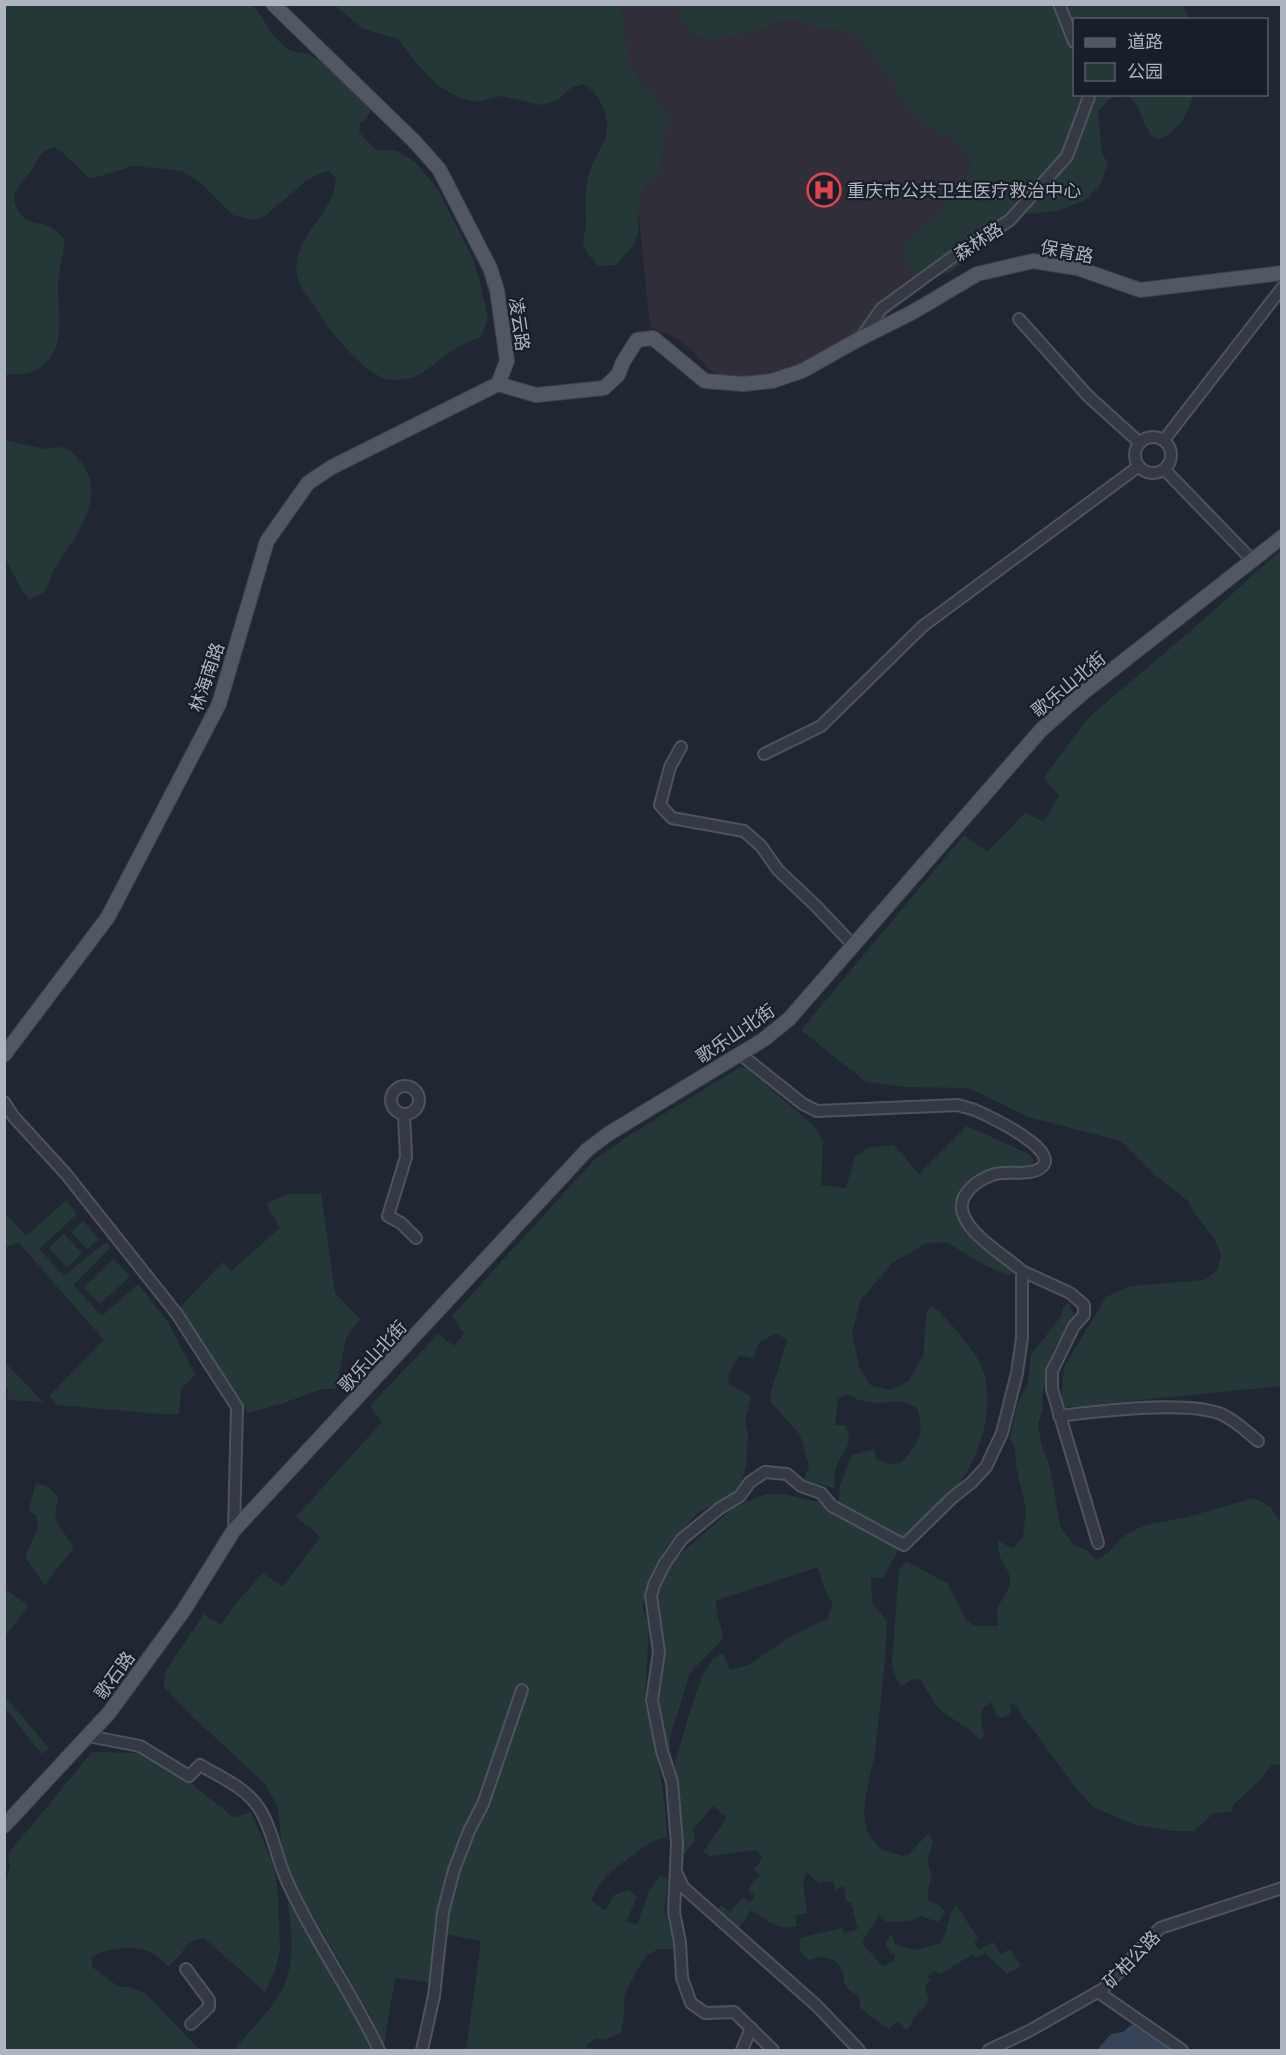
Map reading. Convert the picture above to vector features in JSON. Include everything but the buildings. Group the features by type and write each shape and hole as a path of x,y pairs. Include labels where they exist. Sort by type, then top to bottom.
{"main road":[{"name":"凌云路","path":"273,4 407,134 439,169 490,268 497,290 507,361 498,384"},
{"name":"保育路","path":"861,338 913,312 976,274 1033,261 1077,268 1140,290 1281,273"},
{"path":"498,384 536,395 604,388 618,375 623,362 637,340 653,338 705,381 743,384 772,381 802,371 861,338"},
{"name":"林海南路","path":"4,1055 108,917 219,704 267,542 308,483 332,467 498,384"},
{"name":"歌乐山北街","path":"234,1530 587,1150 608,1134 763,1040 789,1019 1041,730 1084,692 1281,537"},
{"name":"歌石路","path":"4,1826 109,1713 184,1610 234,1530"}],"street":[{"path":"1059,4 1073,39"},
{"name":"森林路","path":"861,338 881,309 954,255 1010,220 1067,156 1089,96"},
{"path":"1164,440 1281,288"},
{"path":"1019,319 1088,396 1140,442"},
{"path":"1153,437 1164,440 1171,456 1164,469 1151,473 1145,471 1139,466 1135,457 1135,451 1140,442 1153,437"},
{"path":"764,754 821,726 922,626 1139,466"},
{"path":"1164,469 1252,560"},
{"path":"681,747 670,767 660,805 672,818 744,831 761,846 778,870 853,945"},
{"path":"740,1054 803,1104 817,1111 958,1105 975,1110 1029,1138 1041,1150 1045,1159 1039,1169 1030,1172 994,1174 979,1181 966,1194 961,1210 965,1221 994,1250 1022,1271 1070,1293 1084,1305 1084,1315 1074,1326 1052,1371 1052,1389 1098,1543"},
{"path":"4,1102 13,1116 66,1174 177,1314 237,1407 234,1530"},
{"path":"404,1114 406,1157 388,1216 401,1223 416,1238"},
{"path":"774,2050 734,2012 705,2013 691,2003 682,1978 680,1942 674,1912 677,1844 672,1782 662,1751 652,1700 659,1652 651,1596 654,1585 665,1563 682,1539 720,1508 740,1496 750,1482 765,1472 787,1474 801,1486 821,1493 832,1506 904,1545 986,1467 1002,1433 1021,1347 1022,1271"},
{"path":"1059,1416 1092,1412 1189,1408 1218,1413 1232,1419 1258,1441"},
{"path":"422,2050 434,1996 443,1912 454,1870 469,1831 483,1804 522,1690"},
{"path":"88,1736 140,1746 189,1776 200,1765 245,1792 259,1808 286,1880 345,1983 379,2050"},
{"path":"676,1871 683,1887 807,1996 859,2050"},
{"name":"矿柏公路","path":"989,2050 1103,1989 1160,1928 1281,1888"},
{"path":"186,1969 209,2000 209,2007 191,2024"},
{"path":"1098,1992 1182,2050"},
{"path":"742,2050 751,2028"},
{"path":"1011,2040 1017,2050"}],"shaded area":[{"name":"重庆市公共卫生医疗救治中心","path":"589,5 860,5 1018,200 840,357 791,383 749,392 710,370 688,347 673,336 650,327 635,179"}],"green space":[{"path":"680,4 1182,4 1189,18 1073,18 1073,96 1115,96 1108,100 1098,112 1102,153 1108,164 1101,184 1085,200 1057,211 1024,214 951,271 936,276 921,277 912,272 905,262 904,246 912,235 946,205 963,183 972,164 964,149 930,128 913,113 870,51 852,34 787,19 754,32 711,39 698,36 683,23 679,13"},
{"path":"5,5 252,5 286,48 309,54 329,67 371,110 367,118 360,123 359,132 375,149 396,150 415,162 438,189 473,259 479,279 488,318 481,337 455,349 419,375 403,379 383,378 351,353 332,332 303,290 296,269 300,249 325,210 334,189 336,178 329,171 307,180 264,217 254,220 233,215 202,184 182,171 133,166 90,179 54,147 41,155 16,189 14,202 24,217 32,222 49,226 65,239 58,285 59,323 56,346 43,365 29,373 5,375"},
{"path":"335,5 619,5 631,65 643,86 654,94 667,115 666,140 659,171 646,184 640,200 635,243 616,265 599,266 589,256 583,243 586,227 587,180 606,136 607,128 603,107 595,94 584,84 571,88 558,100 541,105 501,96 477,102 460,98 437,85 398,39 363,29"},
{"path":"1126,96 1192,96 1189,109 1181,122 1159,140 1149,132 1139,109"},
{"path":"4,440 44,449 65,447 81,462 89,476 91,492 89,507 83,523 53,570 46,590 30,600 23,592 5,558"},
{"path":"1281,550 1281,1386 1061,1408 1064,1367 1106,1297 1131,1286 1204,1280 1217,1271 1221,1255 1215,1239 1194,1213 1188,1201 1155,1175 1121,1141 1028,1117 969,1088 907,1087 866,1082 801,1030 964,835 987,852 1025,813 1044,822 1059,795 1043,778 1088,718"},
{"path":"739,1068 746,1068 812,1124 823,1141 821,1185 846,1188 855,1157 868,1148 893,1145 919,1174 967,1126 1029,1154 1034,1160 1031,1165 987,1170 964,1185 954,1203 958,1221 977,1242 1012,1265 1016,1272 1008,1275 984,1265 946,1242 927,1243 892,1263 860,1301 852,1333 859,1367 870,1385 890,1390 909,1381 923,1356 927,1310 932,1306 952,1325 977,1358 985,1378 987,1393 984,1426 975,1457 968,1471 914,1529 897,1552 883,1578 871,1577 872,1603 887,1621 875,1752 865,1800 864,1815 867,1831 880,1849 902,1856 908,1855 927,1835 930,1836 933,1841 928,1862 932,1876 928,1888 928,1901 938,1905 946,1912 938,1922 921,1916 909,1921 887,1922 878,1914 863,1944 883,1967 894,1960 895,1954 891,1953 885,1943 891,1934 896,1945 915,1950 941,1943 956,1905 978,1938 974,1941 979,1950 993,1942 1001,1954 1010,1949 1021,1966 1007,1974 985,1953 977,1958 973,1954 939,1975 935,1971 928,1976 931,1981 925,1984 929,2002 912,2019 912,2024 906,2030 898,2022 889,2029 860,2008 859,1997 846,1986 838,1964 825,1957 809,1960 804,1956 799,1945 800,1938 842,1928 844,1933 858,1929 851,1902 846,1900 844,1886 835,1890 834,1881 819,1883 806,1872 803,1881 807,1913 795,1916 797,1926 778,1926 751,1910 737,1931 717,1912 721,1905 730,1912 743,1897 750,1902 755,1896 748,1889 760,1875 754,1869 762,1856 755,1850 711,1856 703,1852 727,1818 713,1806 693,1830 695,1841 681,1858 680,1812 675,1764 703,1674 714,1658 723,1653 730,1670 749,1665 789,1637 827,1619 833,1604 824,1588 818,1567 717,1600 716,1609 723,1639 690,1673 667,1753 657,1701 661,1662 665,1652 656,1600 674,1560 734,1507 766,1494 784,1494 819,1502 837,1517 840,1485 852,1455 874,1449 876,1458 887,1464 901,1463 915,1444 920,1432 920,1417 917,1408 901,1401 877,1403 858,1400 847,1394 838,1399 835,1425 845,1425 849,1438 836,1467 834,1488 804,1480 809,1466 800,1435 770,1401 787,1340 776,1333 759,1343 753,1359 740,1355 728,1375 729,1384 751,1397 745,1422 748,1433 746,1465 740,1489 698,1513 667,1546 652,1576 642,1606 649,1626 645,1702 657,1753 667,1837 652,1841 613,1870 600,1883 591,1900 605,1911 614,1895 629,1890 637,1897 626,1922 637,1925 649,1891 661,1875 668,1880 664,1910 676,1943 675,1949 658,1949 646,1956 624,1996 621,2033 604,2040 596,2038 586,2046 592,2050 466,2050 481,1941 451,1935 437,1935 430,1982 395,1978 383,2050 370,2015 301,1894 283,1856 278,1807 265,1784 164,1687 165,1672 204,1614 221,1625 237,1602 263,1573 282,1587 321,1537 296,1517 382,1422 370,1406 438,1334 454,1346 464,1333 452,1316 594,1160 633,1133"},
{"path":"321,1193 335,1293 360,1319 346,1338 336,1389 322,1389 248,1413 180,1307 223,1262 231,1271 280,1228 266,1204 287,1194"},
{"path":"66,1201 77,1214 39,1249 64,1276 106,1242 111,1247 73,1285 102,1316 138,1284 168,1322 195,1375 181,1389 179,1414 58,1405 49,1396 104,1340 19,1243 5,1247 5,1213 26,1236"},
{"path":"83,1221 99,1239 87,1249 71,1232"},
{"path":"64,1234 82,1253 67,1267 49,1248"},
{"path":"114,1259 130,1276 100,1304 84,1287"},
{"path":"1069,1303 1074,1315 1051,1354 1042,1398 1043,1408 1038,1423 1041,1443 1050,1468 1060,1526 1073,1544 1086,1550 1097,1560 1136,1529 1255,1498 1271,1508 1281,1522 1281,1764 1272,1765 1259,1781 1234,1804 1231,1812 1214,1813 1194,1831 1172,1831 1135,1825 1093,1807 1014,1704 1010,1703 1011,1714 1002,1718 996,1714 991,1702 982,1709 981,1722 985,1736 980,1740 939,1709 920,1680 912,1679 901,1687 896,1679 892,1663 899,1569 906,1561 947,1583 965,1618 973,1625 998,1626 997,1607 1010,1585 1010,1577 1001,1559 998,1541 1012,1548 1023,1538 1026,1509 1016,1466 1015,1447 1010,1439 1017,1405 1028,1383 1031,1355 1062,1315 1063,1307"},
{"path":"4,1362 43,1402 7,1400 9,1390 5,1388"},
{"path":"36,1483 46,1486 58,1496 55,1513 58,1525 74,1547 45,1585 25,1557 38,1528 37,1516 29,1510"},
{"path":"7,1590 28,1606 5,1636 5,1596"},
{"path":"4,1695 49,1748 42,1754 5,1708"},
{"path":"92,1752 140,1753 186,1779 234,1818 251,1812 275,1869 280,1949 275,1971 265,1992 204,1938 187,1945 168,1966 151,1952 134,1948 112,1949 92,1956 92,1967 119,1987 128,1987 145,1993 200,2050 5,2050 4,1889 10,1866 8,1854"},
{"path":"287,1895 362,2025 372,2050 234,2050 271,2007 286,1981 292,1944"}],"water":[{"path":"1131,2025 1172,2050 1097,2050 1111,2034 1123,2032"}],"place":[{"name":"重庆市公共卫生医疗救治中心","path":"824,190"}]}
